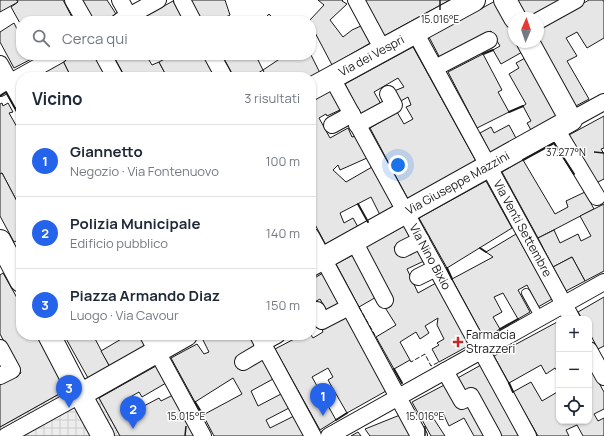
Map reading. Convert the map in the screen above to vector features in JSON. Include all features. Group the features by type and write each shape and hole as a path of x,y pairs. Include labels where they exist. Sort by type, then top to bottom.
{"street":[{"path":"73,0 82,16"},
{"path":"120,0 123,16"},
{"path":"129,16 158,0"},
{"path":"182,0 190,16"},
{"path":"356,0 383,50"},
{"name":"Via dei Vespri","path":"316,86 474,0"},
{"path":"505,0 512,12"},
{"path":"544,18 576,0"},
{"name":"Via Venti Settembre","path":"415,32 570,316"},
{"path":"435,68 489,40"},
{"path":"531,48 597,197"},
{"path":"28,72 50,60"},
{"path":"106,60 112,72"},
{"path":"215,60 221,72"},
{"path":"0,64 5,85 16,97"},
{"name":"Via Nino Bixio","path":"332,78 528,436"},
{"path":"5,85 16,79"},
{"path":"332,125 355,120 394,105 388,94"},
{"name":"Via Giuseppe Mazzini","path":"317,262 604,102"},
{"path":"403,249 421,240"},
{"path":"354,241 385,300"},
{"path":"7,252 16,271"},
{"path":"317,262 349,307 419,436"},
{"path":"418,277 436,268"},
{"path":"329,436 604,282"},
{"path":"317,310 322,321 349,307"},
{"path":"52,340 82,389 103,436"},
{"path":"6,436 153,343 165,340"},
{"path":"243,362 262,342 313,436"},
{"path":"153,343 203,436"},
{"path":"0,348 12,370 0,376"},
{"path":"596,354 604,377"},
{"path":"445,371 462,401 471,396 494,436"}],"lane":[{"path":"526,293 540,318"}],"shaded area":[{"path":"88,378 120,436 0,436 0,427"}],"building":[{"path":"0,0 17,0 18,2 0,12"},
{"path":"17,0 63,0 71,16 16,16 11,7 18,2"},
{"path":"81,0 107,0 116,14 113,16 90,16"},
{"path":"190,0 225,0 230,15 228,16 198,16"},
{"path":"318,0 343,0 342,1 347,4 330,20 343,37 352,30 363,25 372,42 332,65 316,35 316,16 314,16 324,5"},
{"path":"363,0 450,0 382,37"},
{"path":"497,0 508,21 508,48 522,48 524,51 501,64 493,50 500,46 491,31 440,58 429,37"},
{"path":"516,0 560,0 538,12 522,12"},
{"path":"589,0 603,0 604,2 604,38 587,48 577,32 566,38 577,56 567,61 589,99 574,107 541,48 544,48 544,26"},
{"path":"173,1 181,16 146,16"},
{"path":"14,23 16,27 16,60 29,60 14,68 0,42 0,32"},
{"path":"413,47 476,161 408,199 370,128 397,112 404,124 413,119 406,107 411,105 408,97 399,102 394,91 404,87 398,78 374,92 381,104 361,115 345,84"},
{"path":"483,54 502,90 498,92 509,112 477,128 448,72"},
{"path":"527,57 560,114 531,130 527,123 531,121 523,106 526,104 509,74 519,68 516,63"},
{"path":"98,60 105,72 68,72 63,61"},
{"path":"116,60 149,60 152,65 159,62 164,72 122,72"},
{"path":"163,60 206,60 212,72 164,72 159,62"},
{"path":"225,60 258,60 263,70 260,72 231,72"},
{"path":"278,60 314,60 320,73 316,75 316,72 264,72 263,70"},
{"path":"63,61 68,72 43,72"},
{"path":"331,89 342,109 319,118 330,138 348,128 352,137 356,136 367,158 340,170 338,165 333,170 346,182 372,167 394,207 380,215 371,197 340,213 344,223 353,218 358,227 326,245 316,226 316,97"},
{"path":"2,103 3,106 8,103 13,112 9,113 16,125 16,200 2,173 0,174 0,104"},
{"path":"604,116 604,148 601,149 604,154 604,179 596,183 569,135"},
{"path":"509,125 517,140 491,154 480,133 491,127 494,133"},
{"path":"523,160 555,214 568,207 566,201 585,192 594,209 538,238 502,172"},
{"path":"2,173 16,200 16,241 14,242 0,216 0,174"},
{"path":"486,181 512,228 447,268 419,218"},
{"path":"604,204 604,271 585,281 572,257 553,267 538,238 554,230 560,243 578,234 581,241 591,236 580,216"},
{"path":"404,226 411,240 394,247 401,256 408,251 410,255 418,250 424,261 407,269 418,293 436,283 470,345 439,362 432,349 439,345 437,343 444,339 437,325 438,318 425,326 429,333 420,339 416,332 400,342 410,360 394,369 376,337 396,325 384,306 386,293 389,291 364,248"},
{"path":"516,234 552,299 538,307 527,285 518,290 530,312 518,319 503,293 494,297 502,312 493,317 500,329 484,338 452,279 493,257 486,252"},
{"path":"355,254 378,296 359,307 336,264"},
{"path":"572,257 585,281 566,291 553,267"},
{"path":"3,273 16,296 16,340 41,340 68,389 0,427 0,384 21,373 0,334 0,275"},
{"path":"323,273 341,306 328,313 320,299 316,301 316,277"},
{"path":"604,297 604,346 598,349 592,338 592,316 580,316 578,312"},
{"path":"346,314 386,391 347,413 328,380 333,377 328,368 312,377 336,420 320,430 275,349 292,340 316,340 316,336 323,332 321,327"},
{"path":"556,323 556,370 555,368 546,374 541,365 509,383 494,356"},
{"path":"67,340 96,340 110,367 88,378"},
{"path":"120,340 144,340 147,346 110,367 101,351"},
{"path":"203,340 252,340 273,379 251,391 258,406 281,394 289,408 266,420 270,428 294,416 305,436 214,436 203,415 242,394 233,378 195,402 171,358 197,344 204,354 209,352"},
{"path":"481,365 519,436 500,436 463,396 454,380"},
{"path":"156,366 166,383 142,397 139,392 125,400 130,409 140,403 142,407 159,398 161,401 173,395 196,436 120,436 99,398"},
{"path":"592,370 604,392 604,409 594,414 598,421 604,418 604,436 583,436 577,425 566,430 569,436 538,436 513,392 531,382 542,401 556,393 556,424 592,424"},
{"path":"448,383 468,402 488,436 474,436 464,418 449,426 442,411 432,416 445,436 431,436 412,402"},
{"path":"400,415 411,436 370,436 365,429"},
{"path":"358,432 361,436 351,436"}],"fence":[{"path":"359,307 376,337"},
{"path":"410,360 411,362 425,354 431,366 439,362"}],"wall":[{"path":"483,54 493,50"},
{"path":"0,96 6,92 16,110"},
{"path":"509,112 523,106"},
{"path":"523,160 554,143 574,174"},
{"path":"358,204 368,222"},
{"path":"480,248 486,252"},
{"path":"447,268 452,279"},
{"path":"500,329 518,319"},
{"path":"394,369 402,383"},
{"path":"509,383 513,392"},
{"path":"195,402 203,415"},
{"path":"336,420 347,413"}],"place":[{"name":"Farmacia Strazzeri","path":"458,342"},
{"name":"Piazza Armando Diaz","path":"69,408"},
{"name":"Giannetto","path":"323,416"},
{"name":"Polizia Municipale","path":"133,429"}]}
